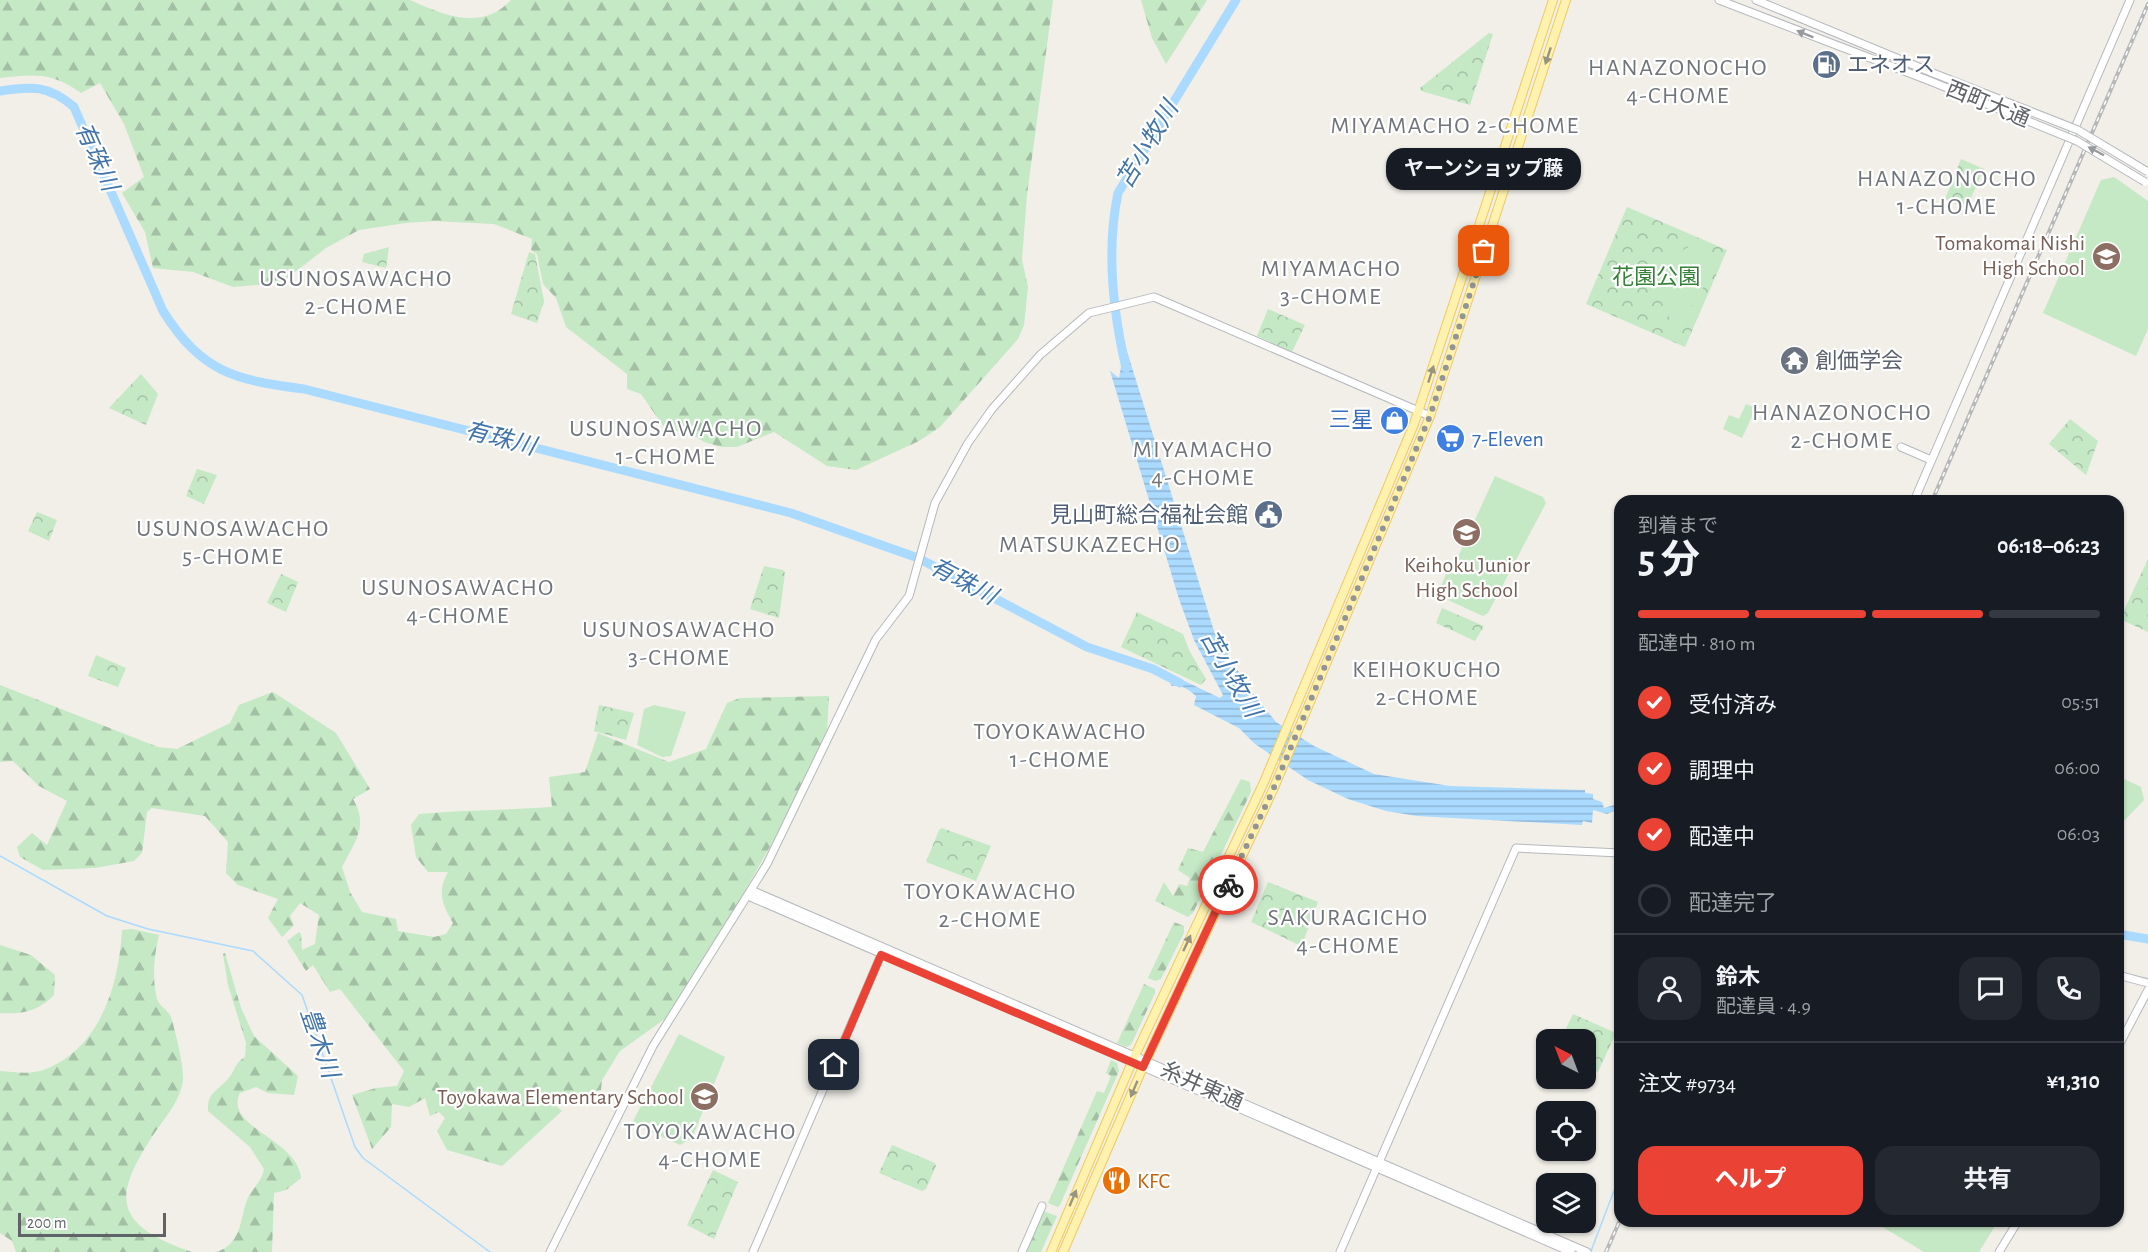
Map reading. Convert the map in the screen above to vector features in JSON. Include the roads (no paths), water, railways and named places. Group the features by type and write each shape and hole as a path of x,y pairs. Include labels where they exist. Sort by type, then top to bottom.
{"main road":[{"path":"1051,1252 1133,1059 1272,762 1419,412 1553,0"},
{"path":"1063,1252 1144,1064 1300,727 1430,416 1566,0"}],"street":[{"name":"西町大通","path":"1719,0 1930,81 2077,141 2147,183"},
{"name":"西町大通","path":"1756,0 2078,130 2148,172"},
{"path":"1916,495 2130,0"},
{"path":"550,1252 653,1046 750,893 876,639 909,596 935,503 968,444 992,409 1040,355 1089,313 1130,301 1154,297 1430,416"},
{"path":"1901,447 1931,460"},
{"path":"1340,1252 1516,848 1614,853"},
{"name":"糸井東通","path":"750,893 881,955 1133,1059"},
{"name":"糸井東通","path":"750,893 1518,1226 1587,1252"},
{"path":"753,1252 881,955"},
{"path":"2124,977 2148,983"},
{"path":"2124,1036 2148,990"},
{"path":"1022,1252 1042,1206"},
{"name":"糸井東通","path":"1518,1226 1570,1252"},
{"path":"1999,1252 2015,1227"}],"water":[{"path":"1125,345 1214,631 1247,686 1276,722 1314,746 1374,774 1450,786 1585,790 1585,793 1593,794 1593,799 1602,802 1604,808 1614,805 1614,811 1607,814 1593,810 1592,823 1583,821 1582,825 1417,816 1386,811 1348,799 1308,780 1255,744 1239,728 1194,705 1196,696 1190,691 1182,687 1171,686 1172,675 1220,698 1223,695 1194,640 1179,599 1110,371 1119,378"}],"waterway":[{"name":"苫小牧川","path":"1126,368 1113,281 1112,237 1118,193 1236,0"},
{"name":"有珠川","path":"0,91 21,88 39,89 56,95 74,107 163,311 177,332 192,348 222,370 258,382 304,389 791,513 918,558 1087,647 1153,669 1180,683"},
{"name":"豊木川","path":"0,856 107,916 148,929 253,951 302,995 355,1147 363,1158 490,1252"},
{"name":"苫小牧川","path":"2124,935 2148,939"},
{"name":"豊木川","path":"1591,1251 1614,1191"}],"railway":[{"path":"1935,495 2148,4"},
{"path":"1606,1252 1617,1227"}],"place":[{"name":"エネオス","path":"1826,65"},
{"name":"ヤーンショップ藤","path":"1484,251"},
{"name":"Tomakomai Nishi High School","path":"2106,256"},
{"name":"創価学会","path":"1794,361"},
{"name":"三星","path":"1394,420"},
{"name":"7-Eleven","path":"1451,439"},
{"name":"見山町総合福祉会館","path":"1269,515"},
{"name":"Keihoku Junior High School","path":"1467,533"},
{"name":"Toyokawa Elementary School","path":"705,1097"},
{"name":"KFC","path":"1116,1181"}],"district":[{"name":"HANAZONOCHO 4-CHOME","path":"1678,82"},
{"name":"MIYAMACHO 2-CHOME","path":"1455,126"},
{"name":"HANAZONOCHO 1-CHOME","path":"1947,193"},
{"name":"MIYAMACHO 3-CHOME","path":"1331,283"},
{"name":"USUNOSAWACHO 2-CHOME","path":"356,293"},
{"name":"HANAZONOCHO 2-CHOME","path":"1842,427"},
{"name":"USUNOSAWACHO 1-CHOME","path":"666,443"},
{"name":"MIYAMACHO 4-CHOME","path":"1203,464"},
{"name":"USUNOSAWACHO 5-CHOME","path":"233,543"},
{"name":"MATSUKAZECHO","path":"1090,545"},
{"name":"USUNOSAWACHO 4-CHOME","path":"458,602"},
{"name":"USUNOSAWACHO 3-CHOME","path":"679,644"},
{"name":"KEIHOKUCHO 2-CHOME","path":"1427,684"},
{"name":"TOYOKAWACHO 1-CHOME","path":"1060,746"},
{"name":"TOYOKAWACHO 2-CHOME","path":"990,906"},
{"name":"SAKURAGICHO 4-CHOME","path":"1348,932"},
{"name":"TOYOKAWACHO 4-CHOME","path":"710,1146"}],"park label":[{"name":"花園公園","path":"1656,277"}]}
